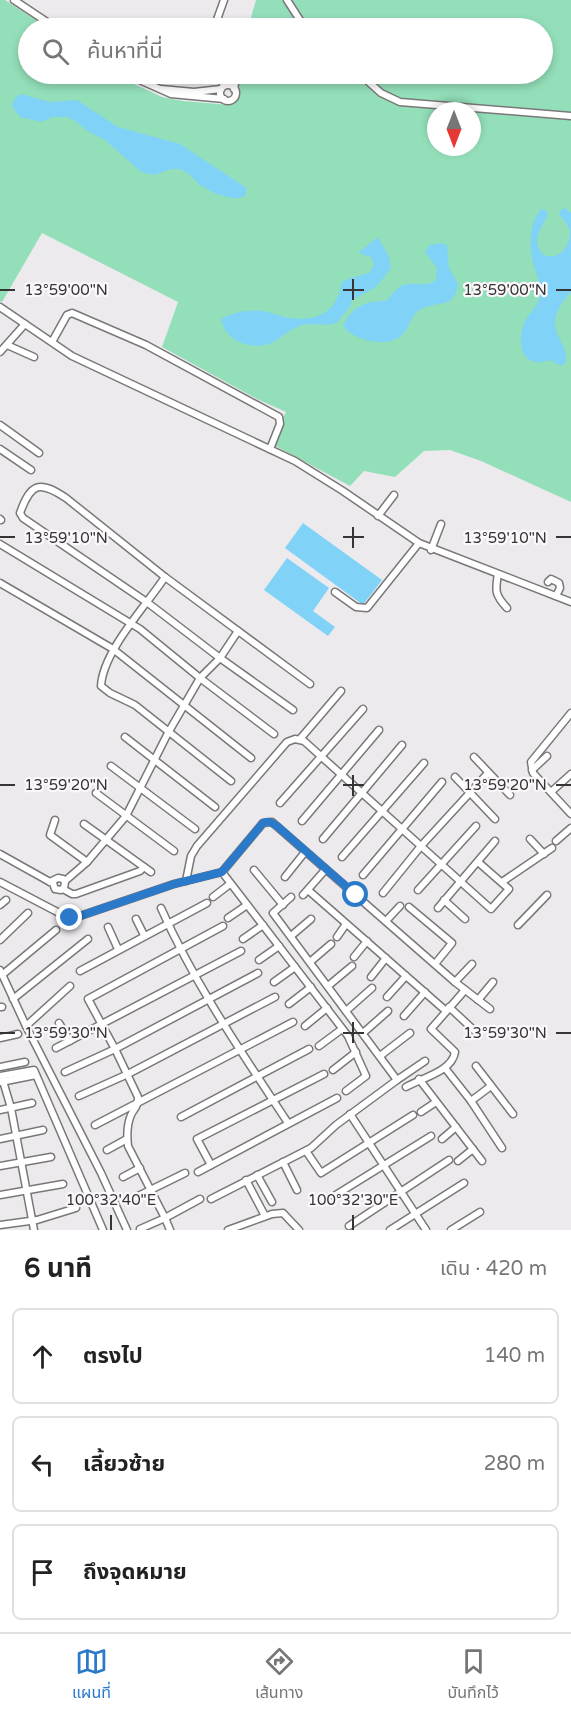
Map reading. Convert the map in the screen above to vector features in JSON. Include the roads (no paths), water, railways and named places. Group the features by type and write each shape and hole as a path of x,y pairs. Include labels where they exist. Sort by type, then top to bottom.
{"street":[{"path":"14,0 41,18"},
{"path":"218,18 224,0"},
{"path":"287,0 299,18"},
{"path":"147,84 184,97 231,100 234,98 235,84"},
{"path":"223,84 221,96 224,99"},
{"path":"371,84 381,93 400,102 571,116"},
{"path":"157,89 194,92 231,85 234,89"},
{"path":"0,307 72,356 296,462 431,550 571,602"},
{"path":"52,342 67,315 72,313 146,345 279,417 280,424 270,449"},
{"path":"0,352 25,324"},
{"path":"7,345 34,357"},
{"path":"0,425 39,453"},
{"path":"0,449 31,470"},
{"path":"293,710 148,603 23,518 20,513 31,490 41,487 60,494 165,577 310,684"},
{"path":"378,516 393,495"},
{"path":"431,550 441,524"},
{"path":"335,592 356,608 367,608 419,543"},
{"path":"0,544 131,624 274,734"},
{"path":"498,574 496,592 507,608"},
{"path":"165,577 113,649 102,677 101,686 135,705 231,781"},
{"path":"548,582 551,579 559,583 560,588 555,596"},
{"path":"0,583 113,649 251,758"},
{"path":"64,881 87,862 126,816 168,733 200,678 220,658 238,631"},
{"path":"300,739 340,691"},
{"path":"280,802 363,709"},
{"path":"571,713 531,762 532,770 571,814"},
{"path":"302,821 379,730"},
{"path":"124,737 215,807"},
{"path":"186,881 191,856 197,846 287,742 295,739 300,739 322,757 491,909 508,891 508,887 478,862"},
{"path":"323,840 402,745"},
{"path":"532,770 547,756"},
{"path":"474,757 510,795"},
{"path":"342,857 424,763"},
{"path":"111,766 195,829"},
{"path":"382,893 488,773"},
{"path":"551,792 571,774"},
{"path":"455,777 495,819"},
{"path":"363,874 442,782"},
{"path":"96,793 174,851"},
{"path":"55,820 50,835 87,862"},
{"path":"0,882 70,918 186,881 222,872 263,823 272,822 455,982 490,1009"},
{"path":"0,854 53,883 53,887 57,890 63,889 76,894 147,869 84,824"},
{"path":"418,890 476,826"},
{"path":"556,841 571,828"},
{"path":"530,839 544,854"},
{"path":"438,908 495,841"},
{"path":"502,882 552,848"},
{"path":"285,877 305,852"},
{"path":"254,870 283,904"},
{"path":"325,870 306,893 477,1033"},
{"path":"222,872 327,1008 356,1052 366,1076 346,1091"},
{"path":"50,882 58,878 64,881"},
{"path":"63,889 66,884 64,881"},
{"path":"213,897 230,884"},
{"path":"518,925 547,895"},
{"path":"291,897 273,913 397,1080"},
{"path":"0,905 6,900"},
{"path":"444,900 465,919"},
{"path":"80,970 207,903"},
{"path":"228,918 247,905"},
{"path":"386,921 400,906"},
{"path":"409,907 452,943 435,964"},
{"path":"161,908 207,1000 288,1124"},
{"path":"0,940 28,913"},
{"path":"136,919 144,935"},
{"path":"291,936 311,919"},
{"path":"337,937 346,924"},
{"path":"243,939 263,925"},
{"path":"170,1230 128,1146 130,1116 139,1104 138,1097 88,999 223,926"},
{"path":"108,927 118,949"},
{"path":"56,930 1,973 127,1230"},
{"path":"13,999 88,939"},
{"path":"354,957 367,941"},
{"path":"310,962 331,944"},
{"path":"259,960 279,946"},
{"path":"56,1048 241,951"},
{"path":"371,977 386,958"},
{"path":"455,982 472,964"},
{"path":"328,986 352,966"},
{"path":"274,982 295,967"},
{"path":"65,1072 115,1049 258,974"},
{"path":"387,997 406,976"},
{"path":"478,1000 493,982"},
{"path":"26,1026 70,986"},
{"path":"289,1004 311,987"},
{"path":"346,1011 372,988"},
{"path":"406,1087 445,1068 454,1057 455,1052 431,1029 465,990"},
{"path":"404,1016 425,992"},
{"path":"79,1096 128,1074 275,997"},
{"path":"305,1026 327,1008"},
{"path":"363,1034 388,1011"},
{"path":"95,1125 293,1022"},
{"path":"59,1023 70,1041"},
{"path":"319,1046 342,1029"},
{"path":"380,1056 410,1033"},
{"path":"0,1038 18,1034"},
{"path":"181,1117 309,1049"},
{"path":"333,1070 356,1052"},
{"path":"211,1199 306,1151 350,1114 425,1061"},
{"path":"0,1067 25,1062"},
{"path":"476,1066 513,1114"},
{"path":"445,1068 471,1101 502,1148"},
{"path":"211,1164 197,1139 324,1074"},
{"path":"34,1230 11,1108 1,1080 36,1075 103,1230"},
{"path":"419,1079 482,1161"},
{"path":"471,1101 491,1086"},
{"path":"198,1172 337,1098"},
{"path":"421,1112 436,1102"},
{"path":"0,1110 32,1103"},
{"path":"350,1114 426,1230"},
{"path":"306,1151 321,1173 413,1114"},
{"path":"442,1139 456,1127"},
{"path":"0,1139 43,1130"},
{"path":"334,1196 431,1136"},
{"path":"107,1150 127,1139"},
{"path":"458,1161 473,1149"},
{"path":"0,1166 51,1157"},
{"path":"349,1226 449,1161"},
{"path":"283,1162 297,1190"},
{"path":"123,1177 140,1168"},
{"path":"132,1199 184,1173"},
{"path":"256,1175 272,1202"},
{"path":"246,1180 265,1216"},
{"path":"390,1230 464,1183"},
{"path":"0,1195 63,1184"},
{"path":"140,1229 200,1199"},
{"path":"0,1225 38,1220 76,1208"},
{"path":"451,1230 480,1212"},
{"path":"228,1230 265,1216 283,1213 299,1230"}],"water":[{"path":"21,94 50,102 77,100 118,127 180,144 246,188 246,195 232,198 216,194 180,169 171,169 154,175 141,172 105,140 89,132 74,120 66,117 53,117 42,122 20,117 12,106 15,98"},
{"path":"565,208 571,213 571,292 560,307 555,323 566,354 566,362 561,366 550,360 536,362 530,360 523,352 521,334 524,323 540,295 531,249 534,221 541,209 546,210 548,215 537,240 544,255 555,256 566,247 570,236 569,228 559,214"},
{"path":"378,237 389,257 391,268 377,286 351,301 351,305 338,322 302,325 273,343 261,346 239,342 227,333 221,319 247,311 258,310 300,319 318,316 325,312 336,300 342,282 369,273 374,265 371,257 358,253"},
{"path":"440,243 447,245 449,268 458,284 456,293 450,301 418,311 403,334 389,341 363,339 355,336 343,326 355,309 360,306 386,301 405,284 427,284 436,280 437,268 425,252 430,245"},
{"path":"303,523 382,580 363,605 285,548"},
{"path":"287,558 329,588 313,611 335,627 328,636 264,590"}]}
